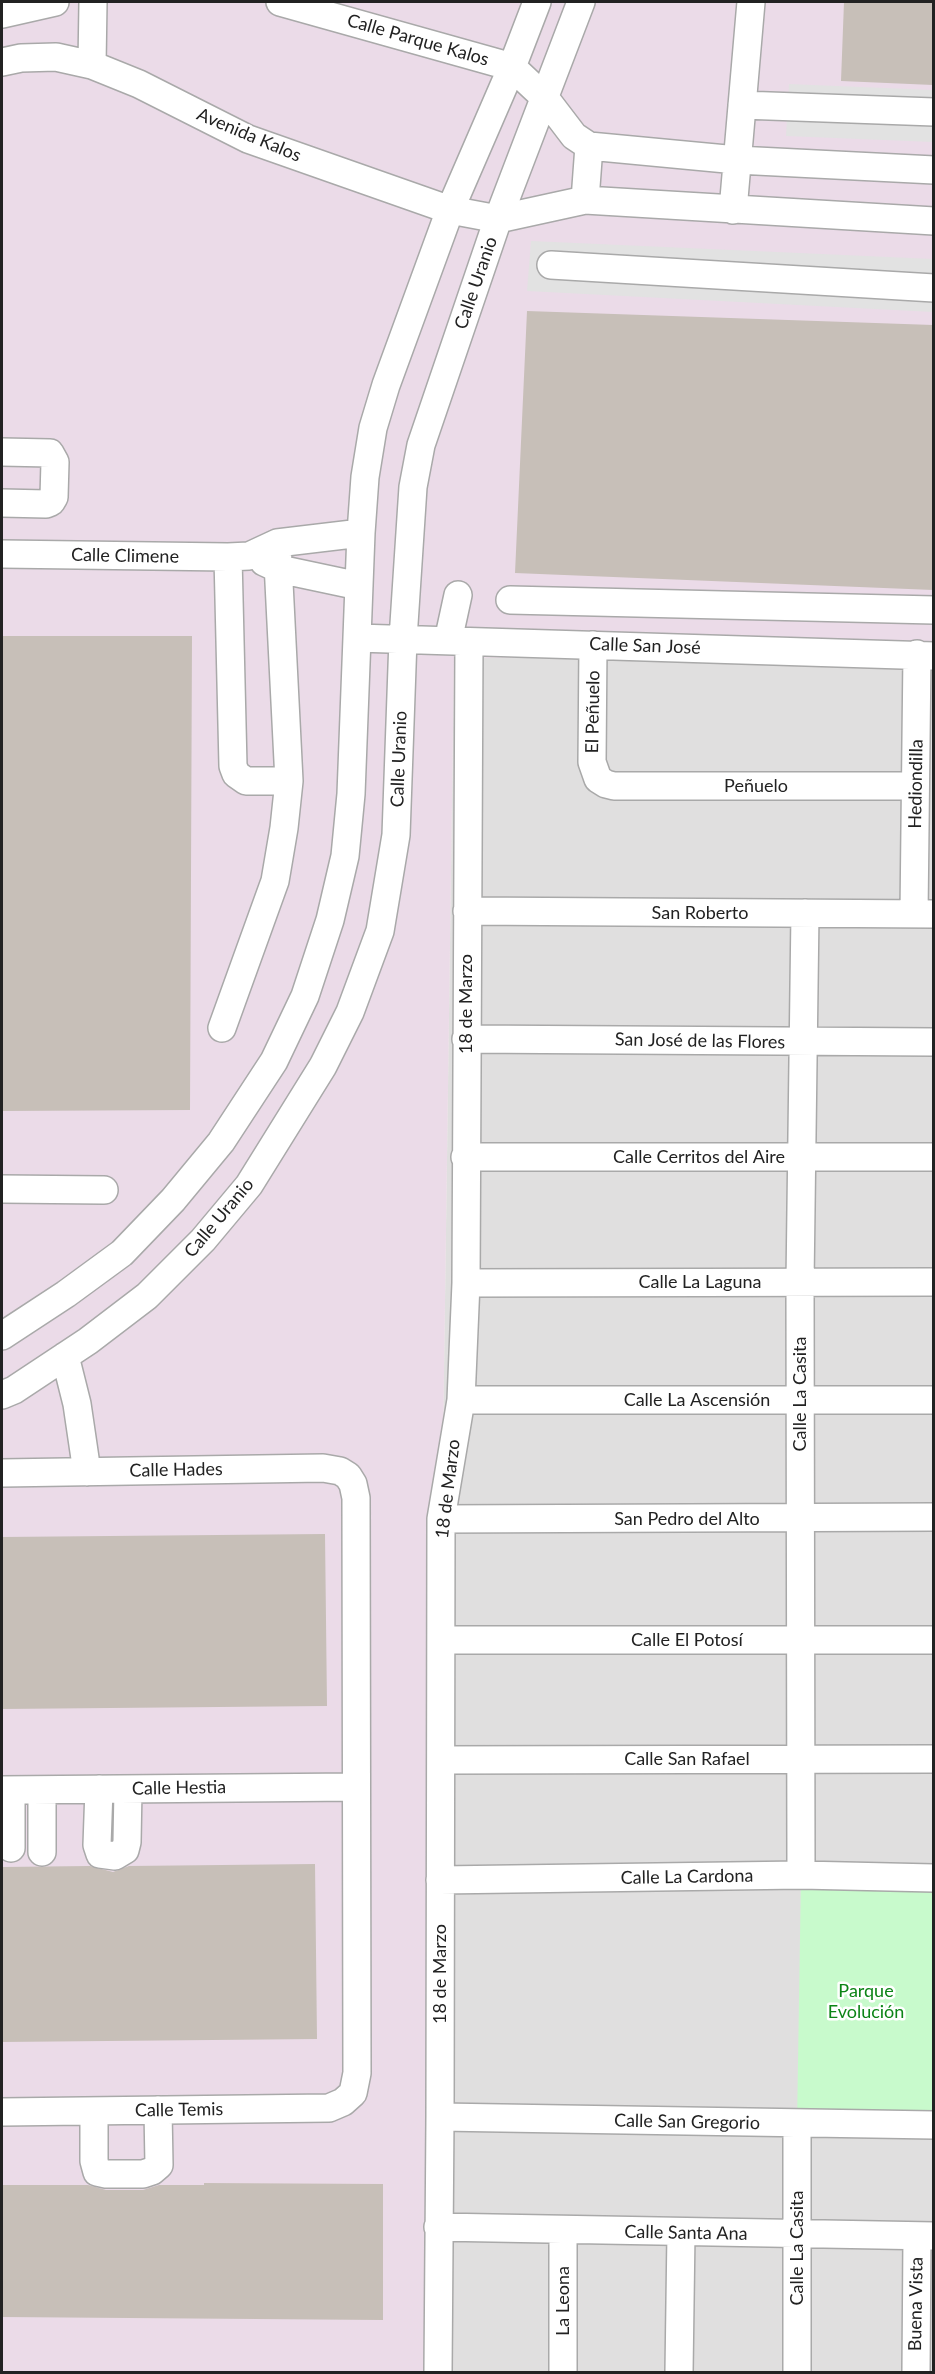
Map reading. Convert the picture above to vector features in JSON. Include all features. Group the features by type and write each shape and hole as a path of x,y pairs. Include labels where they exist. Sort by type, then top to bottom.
{"street":[{"path":"2,14 55,2"},
{"path":"92,65 93,2"},
{"name":"Calle Parque Kalos","path":"280,2 512,67 545,98 574,136 589,146"},
{"path":"2,1336 66,1294 122,1253 173,1200 221,1142 274,1061 305,996 330,920 345,856 351,794 361,533 365,477 373,428 386,385 450,210 512,67 537,2"},
{"name":"Calle Uranio","path":"2,1395 14,1390 65,1356 147,1296 203,1240 249,1185 323,1066 350,1012 380,931 396,834 413,487 421,445 498,219 581,2"},
{"path":"733,210 751,2"},
{"name":"Avenida Kalos","path":"2,62 21,58 56,57 92,65 140,84 248,139 450,210 498,219"},
{"path":"742,105 933,112"},
{"path":"585,200 589,146 737,160 933,170"},
{"path":"498,219 585,200 933,221"},
{"path":"551,265 933,288"},
{"path":"2,452 50,453 55,462 54,497 51,502 46,504 2,503"},
{"name":"Calle Climene","path":"2,554 278,556 361,533"},
{"path":"239,556 233,766 236,774 246,782 288,781"},
{"path":"222,1028 275,881 288,781 278,556 359,586"},
{"name":"18 de Marzo","path":"438,2373 441,1519 461,1400 466,1283 467,911 458,641 459,595"},
{"path":"510,600 933,610"},
{"name":"Calle San José","path":"357,638 925,655"},
{"name":"El Peñuelo","path":"593,645 592,762 598,779"},
{"name":"Hediondilla","path":"924,914 915,786 925,655"},
{"name":"Peñuelo","path":"598,779 614,786 915,786"},
{"name":"San Roberto","path":"467,911 924,914"},
{"name":"Calle La Casita","path":"801,1875 800,1282 805,913"},
{"name":"San José de las Flores","path":"466,1039 933,1042"},
{"name":"Calle Cerritos del Aire","path":"465,1156 933,1157"},
{"path":"2,1189 104,1190"},
{"name":"Calle La Laguna","path":"466,1283 933,1282"},
{"path":"65,1356 78,1404 87,1472"},
{"name":"Calle La Ascensión","path":"461,1400 933,1400"},
{"name":"Calle Hades","path":"2,1473 323,1468 340,1471 348,1476 353,1484 356,1498 356,1787"},
{"name":"San Pedro del Alto","path":"441,1519 933,1517"},
{"name":"Calle El Potosí","path":"441,1640 933,1640"},
{"name":"Calle San Rafael","path":"441,1760 933,1759"},
{"name":"Calle Hestia","path":"6,1790 356,1787"},
{"name":"Calle Temis","path":"2,2112 329,2108 343,2102 352,2093 357,2073 356,1787"},
{"path":"99,1789 97,1845 100,1854 115,1856 125,1850 127,1842 128,1789"},
{"path":"6,1790 11,1848"},
{"path":"42,1790 42,1852"},
{"name":"Calle La Cardona","path":"440,1880 801,1875 933,1878"},
{"path":"94,2111 94,2161 97,2172 143,2174 159,2165 158,2110"},
{"name":"Calle San Gregorio","path":"440,2117 933,2125"},
{"name":"Calle La Casita","path":"797,2124 797,2373"},
{"name":"Calle Santa Ana","path":"438,2227 925,2236"},
{"name":"La Leona","path":"563,2230 563,2373"},
{"path":"680,2373 681,2233"},
{"name":"Buena Vista","path":"916,2373 925,2236"}],"shaded area":[{"path":"2,2 933,2 933,655 454,658 430,2372 2,2372"},
{"path":"789,84 933,90 933,142 786,136"},
{"path":"531,241 933,259 933,312 527,291"},
{"path":"933,655 933,2372 430,2372 454,658"}],"green space":[{"name":"Parque Evolución","path":"801,1875 933,1878 933,2125 797,2124"}],"building":[{"path":"844,2 933,2 933,85 841,81"},
{"path":"527,311 933,325 933,590 515,573"},
{"path":"2,636 192,636 190,1110 2,1111"},
{"path":"325,1534 327,1706 2,1709 2,1537"},
{"path":"315,1864 317,2039 2,2042 2,1867 90,1866 113,1872 129,1866"},
{"path":"204,2183 383,2184 383,2320 2,2317 2,2185 88,2185 106,2190 143,2190 159,2185 204,2185"}]}
